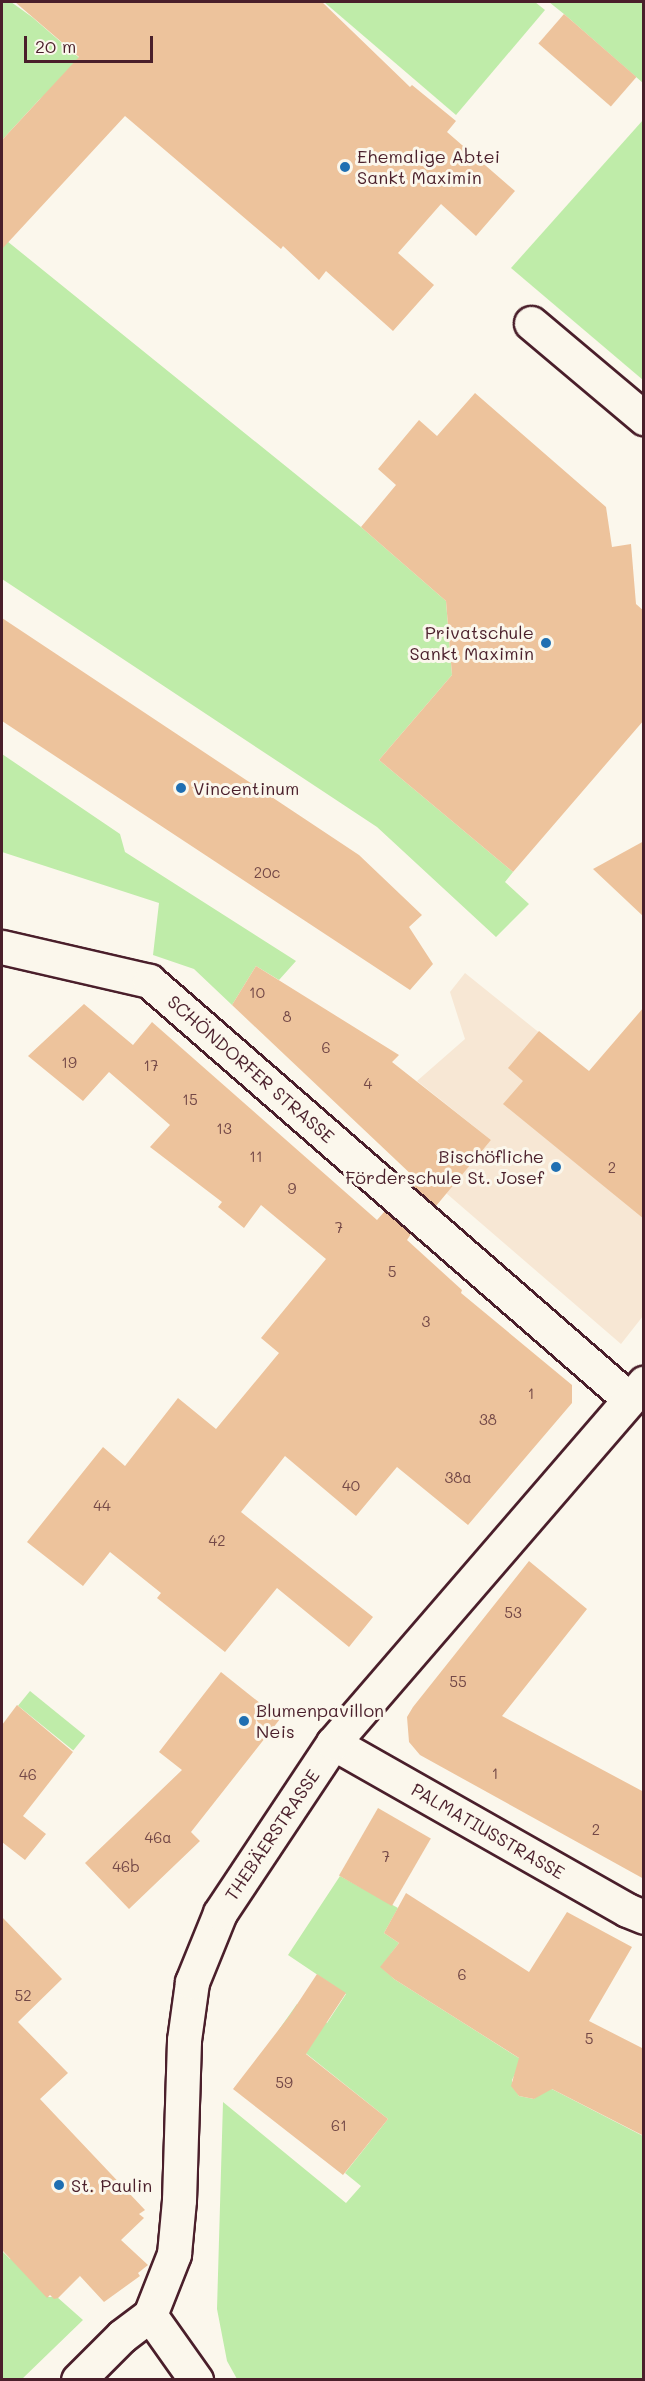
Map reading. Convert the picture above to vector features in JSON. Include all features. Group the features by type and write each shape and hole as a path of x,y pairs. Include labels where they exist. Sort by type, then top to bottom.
{"street":[{"path":"531,323 644,418"},
{"name":"SCHÖNDORFER STRASSE","path":"2,947 149,981 636,1391"},
{"name":"THEBÄERSTRASSE","path":"150,2315 174,2254 179,2200 184,2040 192,1982 220,1913 333,1743 636,1391"},
{"name":"PALMATIUSSTRASSE","path":"333,1743 627,1910 644,1917"},
{"path":"78,2379 122,2336 150,2315 196,2379"}],"shaded area":[{"name":"Bischöfliche Förderschule St. Josef","path":"465,973 643,1116 643,1316 621,1344 446,1193 491,1140 417,1081 465,1039 450,992"}],"green space":[{"path":"2,2 11,2 32,17 84,62 39,100 2,140"},
{"path":"324,2 535,2 545,10 456,115"},
{"path":"549,2 643,2 643,83 564,14"},
{"path":"643,120 643,380 511,268"},
{"path":"2,237 361,527 446,601 452,675 379,760 513,872 505,882 529,904 496,937 377,827 2,579"},
{"path":"2,754 120,834 125,852 296,961 279,980 256,966 232,1005 194,969 153,955 159,903 2,852"},
{"path":"30,1691 85,1736 73,1750 18,1706"},
{"path":"340,1876 398,1908 384,1933 399,1943 381,1967 394,1979 522,2060 512,2080 512,2085 519,2096 534,2099 546,2086 643,2136 643,2379 237,2379 227,2361 217,2309 223,2102 346,2203 361,2186 345,2173 388,2119 278,2031 297,2004 327,2023 346,1994 288,1955"},
{"path":"2,2251 10,2259 13,2257 47,2297 57,2297 83,2320 22,2379 2,2379"}],"building":[{"name":"Ehemalige Abtei Sankt Maximin","path":"15,2 322,2 410,87 412,85 456,121 447,132 515,191 476,236 441,204 398,253 434,285 393,331 326,271 319,280 283,246 281,249 125,116 2,249 2,140 79,57"},
{"path":"564,14 636,77 611,106 538,43"},
{"name":"Privatschule Sankt Maximin","path":"475,393 606,507 612,547 631,544 636,604 644,611 644,720 513,872 379,760 452,675 446,601 361,527 396,485 378,469 419,420 437,436"},
{"name":"Vincentinum","path":"2,618 359,855 422,915 409,927 433,964 410,990 2,721"},
{"path":"644,841 644,917 593,869"},
{"path":"256,966 399,1055 392,1062 491,1140 436,1206 410,1184 415,1178 232,1005"},
{"path":"84,1004 133,1045 152,1022 377,1220 385,1211 411,1234 407,1240 462,1290 461,1293 572,1385 572,1403 468,1525 397,1467 356,1516 285,1456 241,1512 373,1617 349,1647 277,1588 225,1652 157,1598 161,1593 110,1552 83,1586 27,1542 103,1447 125,1466 178,1398 216,1429 279,1353 261,1338 326,1259 261,1205 244,1228 218,1207 222,1202 150,1147 170,1125 109,1072 83,1101 28,1056"},
{"path":"644,1007 644,1219 503,1104 523,1081 508,1068 539,1031 589,1071"},
{"path":"529,1561 587,1609 502,1716 644,1792 644,1879 420,1755 409,1742 407,1717 413,1707"},
{"path":"221,1672 280,1719 191,1832 200,1841 129,1909 85,1863 182,1770 159,1752"},
{"path":"17,1705 73,1752 23,1816 46,1834 25,1860 2,1842 2,1725"},
{"path":"378,1808 431,1838 392,1906 339,1876"},
{"path":"406,1893 529,1972 567,1912 632,1947 589,2021 644,2049 644,2136 552,2089 534,2099 519,2096 511,2086 519,2058 394,1979 380,1967 399,1943 384,1933"},
{"name":"St. Paulin","path":"2,1917 62,1979 18,2022 68,2073 40,2099 145,2210 139,2214 144,2218 121,2240 148,2265 138,2273 140,2276 104,2302 80,2276 58,2298 54,2299 50,2295 47,2298 2,2250"},
{"path":"317,1974 346,1993 306,2054 388,2119 343,2175 233,2089 290,2015"}],"place":[{"name":"Ehemalige Abtei Sankt Maximin","path":"345,167"},
{"name":"Privatschule Sankt Maximin","path":"546,643"},
{"name":"Vincentinum","path":"181,788"},
{"name":"Bischöfliche Förderschule St. Josef","path":"556,1167"},
{"name":"Blumenpavillon Neis","path":"244,1721"},
{"name":"St. Paulin","path":"59,2185"}]}
